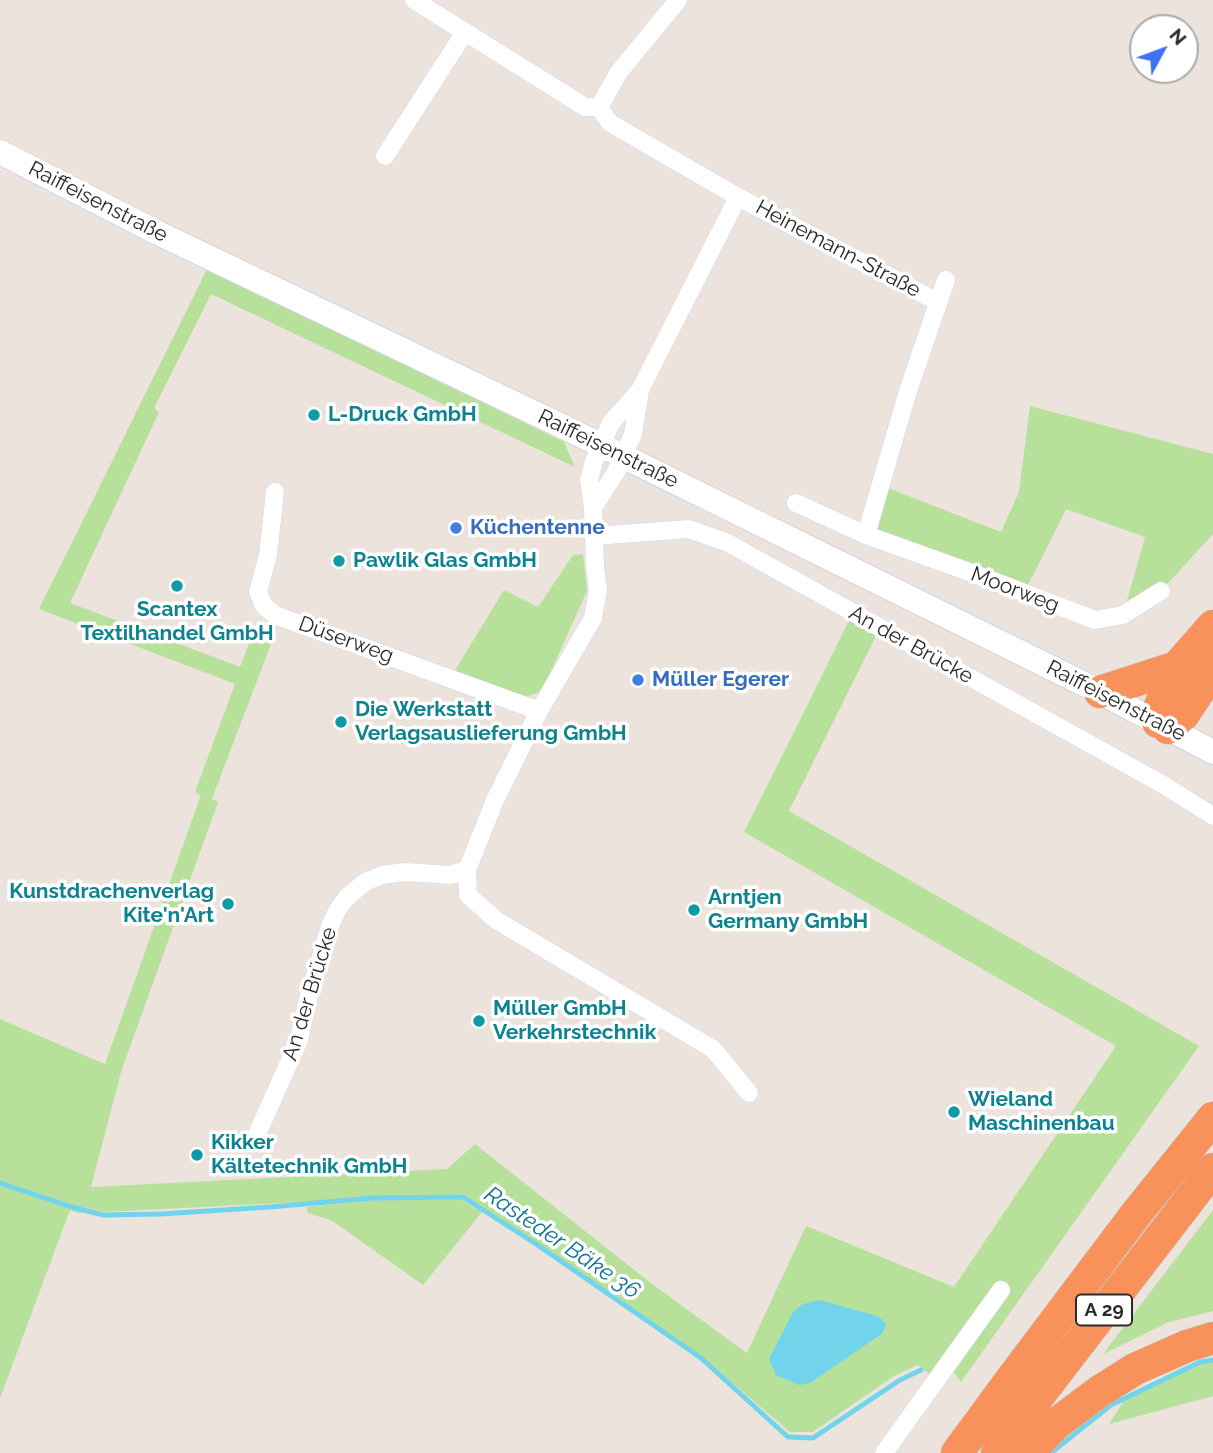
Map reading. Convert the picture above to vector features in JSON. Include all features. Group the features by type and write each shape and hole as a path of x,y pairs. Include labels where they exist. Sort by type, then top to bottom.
{"highway":[{"path":"1212,670 1183,715 1163,725 1160,706 1177,667 1213,626"},
{"path":"1101,692 1177,667"},
{"name":"A 29","path":"957,1453 1120,1236 1213,1118"},
{"name":"A 29","path":"997,1453 1213,1169"},
{"path":"1028,1453 1056,1424 1135,1369 1213,1339"}],"main road":[{"name":"Raiffeisenstraße","path":"0,152 158,233 612,451 1101,692 1213,752"}],"street":[{"path":"414,0 585,107 599,107 620,72 678,0"},
{"path":"385,156 465,32"},
{"name":"Heinemann-Straße","path":"599,107 610,123 738,197 938,302"},
{"name":"Heinemann-Straße","path":"612,451 633,434 640,390 738,197"},
{"path":"866,535 908,391 946,280"},
{"path":"593,508 616,472 612,451 594,461 589,480 598,590 593,618 539,711 495,800 467,870 468,895 496,920 713,1049 748,1093"},
{"name":"Düserweg","path":"275,492 268,555 258,592 264,606 275,615 539,711"},
{"name":"Moorweg","path":"796,503 866,535 1095,620 1123,615 1161,591"},
{"name":"An der Brücke","path":"594,536 689,529 728,543 1163,784 1213,816"},
{"name":"An der Brücke","path":"258,1132 299,1040 330,926 346,898 365,882 382,875 405,872 450,875 467,870"},
{"path":"884,1453 1001,1290"}],"green space":[{"path":"207,269 564,442 575,467 211,294 154,408 159,412 70,603 240,667 257,622 268,622 277,628 212,799 218,802 121,1072 91,1187 447,1169 475,1144 652,1284 747,1353 806,1226 954,1287 1116,1046 744,832 851,617 878,632 789,811 1199,1046 961,1382 944,1360 931,1375 918,1365 894,1376 813,1432 790,1432 702,1357 463,1194 103,1212 84,1207 81,1214 70,1210 0,1398 0,1019 105,1064 201,795 195,792 235,684 39,609"},
{"path":"1030,406 1213,454 1213,534 1161,591 1123,615 1145,537 1066,509 1024,593 866,535 880,485 1001,532 1019,492"},
{"path":"583,554 587,591 542,691 523,698 454,672 504,590 538,607 573,555"},
{"path":"372,1200 462,1200 482,1212 423,1285 331,1220 307,1213 307,1207"},
{"path":"1213,1210 1213,1311 1169,1322 1103,1354"},
{"path":"1213,1360 1213,1396 1109,1424 1125,1399 1200,1362"}],"water":[{"path":"820,1300 877,1316 886,1323 883,1333 810,1383 799,1385 776,1375 769,1359 793,1312 803,1304"}],"waterway":[{"name":"Rasteder Bäke 36","path":"0,1183 103,1215 161,1214 373,1198 463,1197 701,1358 788,1437 813,1438 900,1380 921,1370"},
{"path":"1052,1452 1111,1405 1200,1362 1213,1360"}],"place":[{"name":"L-Druck GmbH","path":"314,415"},
{"name":"Küchentenne","path":"456,528"},
{"name":"Pawlik Glas GmbH","path":"339,561"},
{"name":"Scantex Textilhandel GmbH","path":"177,586"},
{"name":"Müller Egerer","path":"638,680"},
{"name":"Die Werkstatt Verlagsauslieferung GmbH","path":"341,722"},
{"name":"Kunstdrachenverlag Kite'n'Art","path":"228,904"},
{"name":"Arntjen Germany GmbH","path":"694,910"},
{"name":"Müller GmbH Verkehrstechnik","path":"479,1021"},
{"name":"Wieland Maschinenbau","path":"954,1112"},
{"name":"Kikker Kältetechnik GmbH","path":"197,1155"}]}
